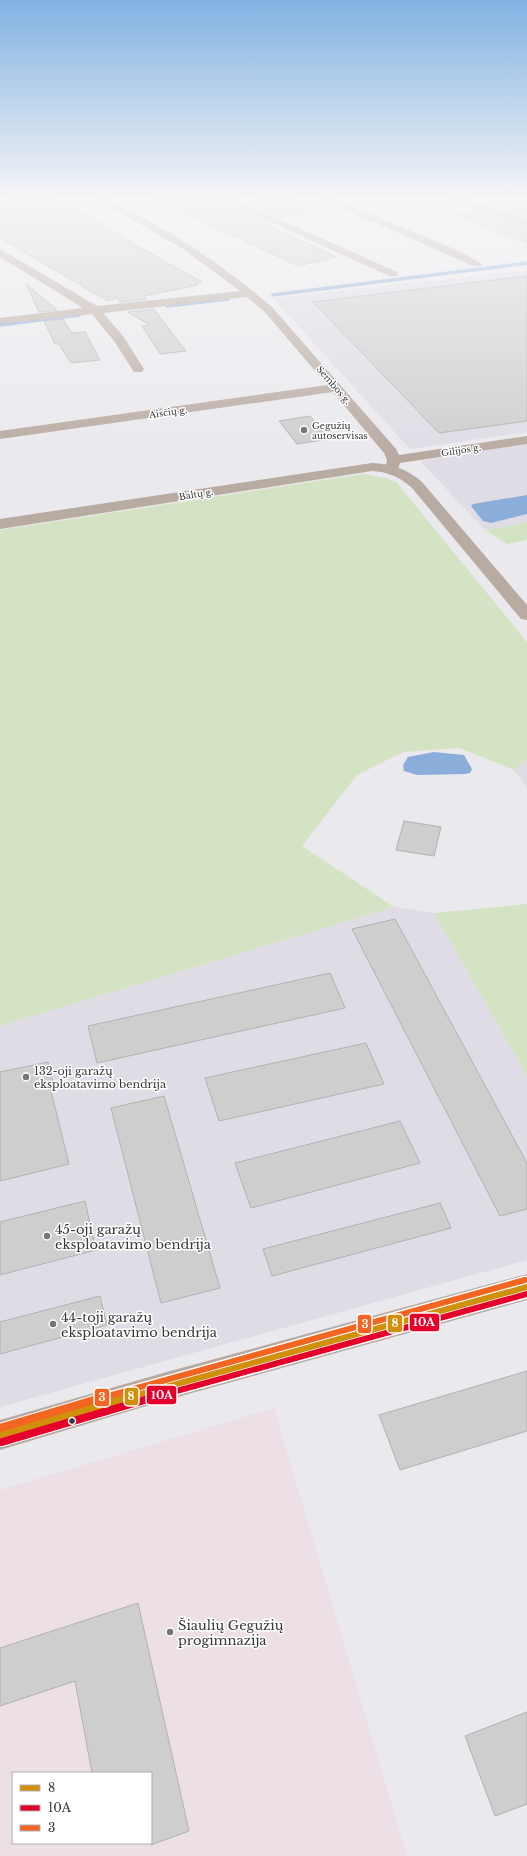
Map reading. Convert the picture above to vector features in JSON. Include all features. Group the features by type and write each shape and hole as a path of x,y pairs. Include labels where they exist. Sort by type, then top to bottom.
{"main road":[{"name":"Baltų g.","path":"0,524 393,465"},
{"name":"Sembos g.","path":"393,465 417,485 527,615"}],"street":[{"path":"51,284 95,310 119,339 138,368"},
{"name":"Sembos g.","path":"237,284 268,309 336,388 391,452 393,465"},
{"path":"0,321 250,293"},
{"name":"Aisčių g.","path":"0,436 336,388"},
{"name":"Gilijos g.","path":"393,465 527,440"},
{"path":"0,1435 163,1387 527,1287"}],"shaded area":[{"path":"404,284 527,284 527,432 410,449 273,298"},
{"path":"527,443 527,522 485,530 420,461"},
{"path":"527,760 527,788 514,770"},
{"path":"394,907 434,913 527,1076 527,1260 0,1407 0,1026"},
{"name":"Šiaulių Gegužių progimnazija","path":"274,1408 407,1856 0,1856 0,1490"}],"green space":[{"path":"363,474 386,478 397,483 527,642 527,760 514,770 459,748 403,752 357,775 302,846 394,907 0,1026 0,530"},
{"path":"527,522 527,540 507,544 485,530"},
{"path":"527,904 527,1076 434,913"}],"water":[{"path":"527,495 527,514 491,523 483,521 471,506 473,504"},
{"path":"434,752 464,755 472,769 470,773 417,775 404,771 403,765 408,757"}],"building":[{"path":"26,284 57,310 39,312"},
{"path":"78,284 197,284 196,284 198,285 144,296 147,299 120,302 117,298 108,301"},
{"path":"464,284 527,284 527,421 439,433 313,302"},
{"path":"154,309 186,351 160,354 142,326 150,325 128,312"},
{"path":"63,319 72,333 85,332 100,360 71,363 59,344 55,344 44,321"},
{"name":"Gegužių autoservisas","path":"310,416 329,439 297,444 279,421"},
{"path":"404,821 441,827 434,856 396,850"},
{"path":"395,919 527,1163 527,1209 500,1216 352,929"},
{"path":"330,973 345,1008 97,1063 88,1026"},
{"path":"366,1043 384,1084 219,1121 205,1078"},
{"path":"48,1062 53,1082 49,1083 69,1164 0,1181 0,1072"},
{"path":"164,1096 220,1288 161,1303 111,1108"},
{"path":"400,1121 420,1163 251,1208 235,1163"},
{"name":"45-oji garažų eksploatavimo bendrija","path":"85,1201 96,1250 0,1275 0,1222"},
{"path":"440,1203 451,1228 272,1276 263,1249"},
{"name":"44-toji garažų eksploatavimo bendrija","path":"100,1296 107,1325 0,1354 0,1322"},
{"path":"527,1371 527,1431 400,1470 379,1415"},
{"path":"138,1603 189,1831 151,1845 152,1772 92,1772 75,1681 0,1706 0,1648"},
{"path":"527,1712 527,1804 495,1816 465,1736"}],"waterway":[{"path":"273,295 363,284"},
{"path":"167,306 229,299"},
{"path":"0,325 79,315"}],"transit line":[{"name":"3","path":"0,1428 161,1380 525,1280"},
{"name":"8","path":"0,1435 163,1387 527,1287"},
{"name":"10A","path":"2,1442 165,1394 527,1294"}],"place":[{"name":"Gegužių autoservisas","path":"304,430"},
{"name":"132-oji garažų eksploatavimo bendrija","path":"26,1077"},
{"name":"45-oji garažų eksploatavimo bendrija","path":"47,1236"},
{"name":"44-toji garažų eksploatavimo bendrija","path":"53,1324"},
{"name":"Šiaulių Gegužių progimnazija","path":"170,1632"}]}
